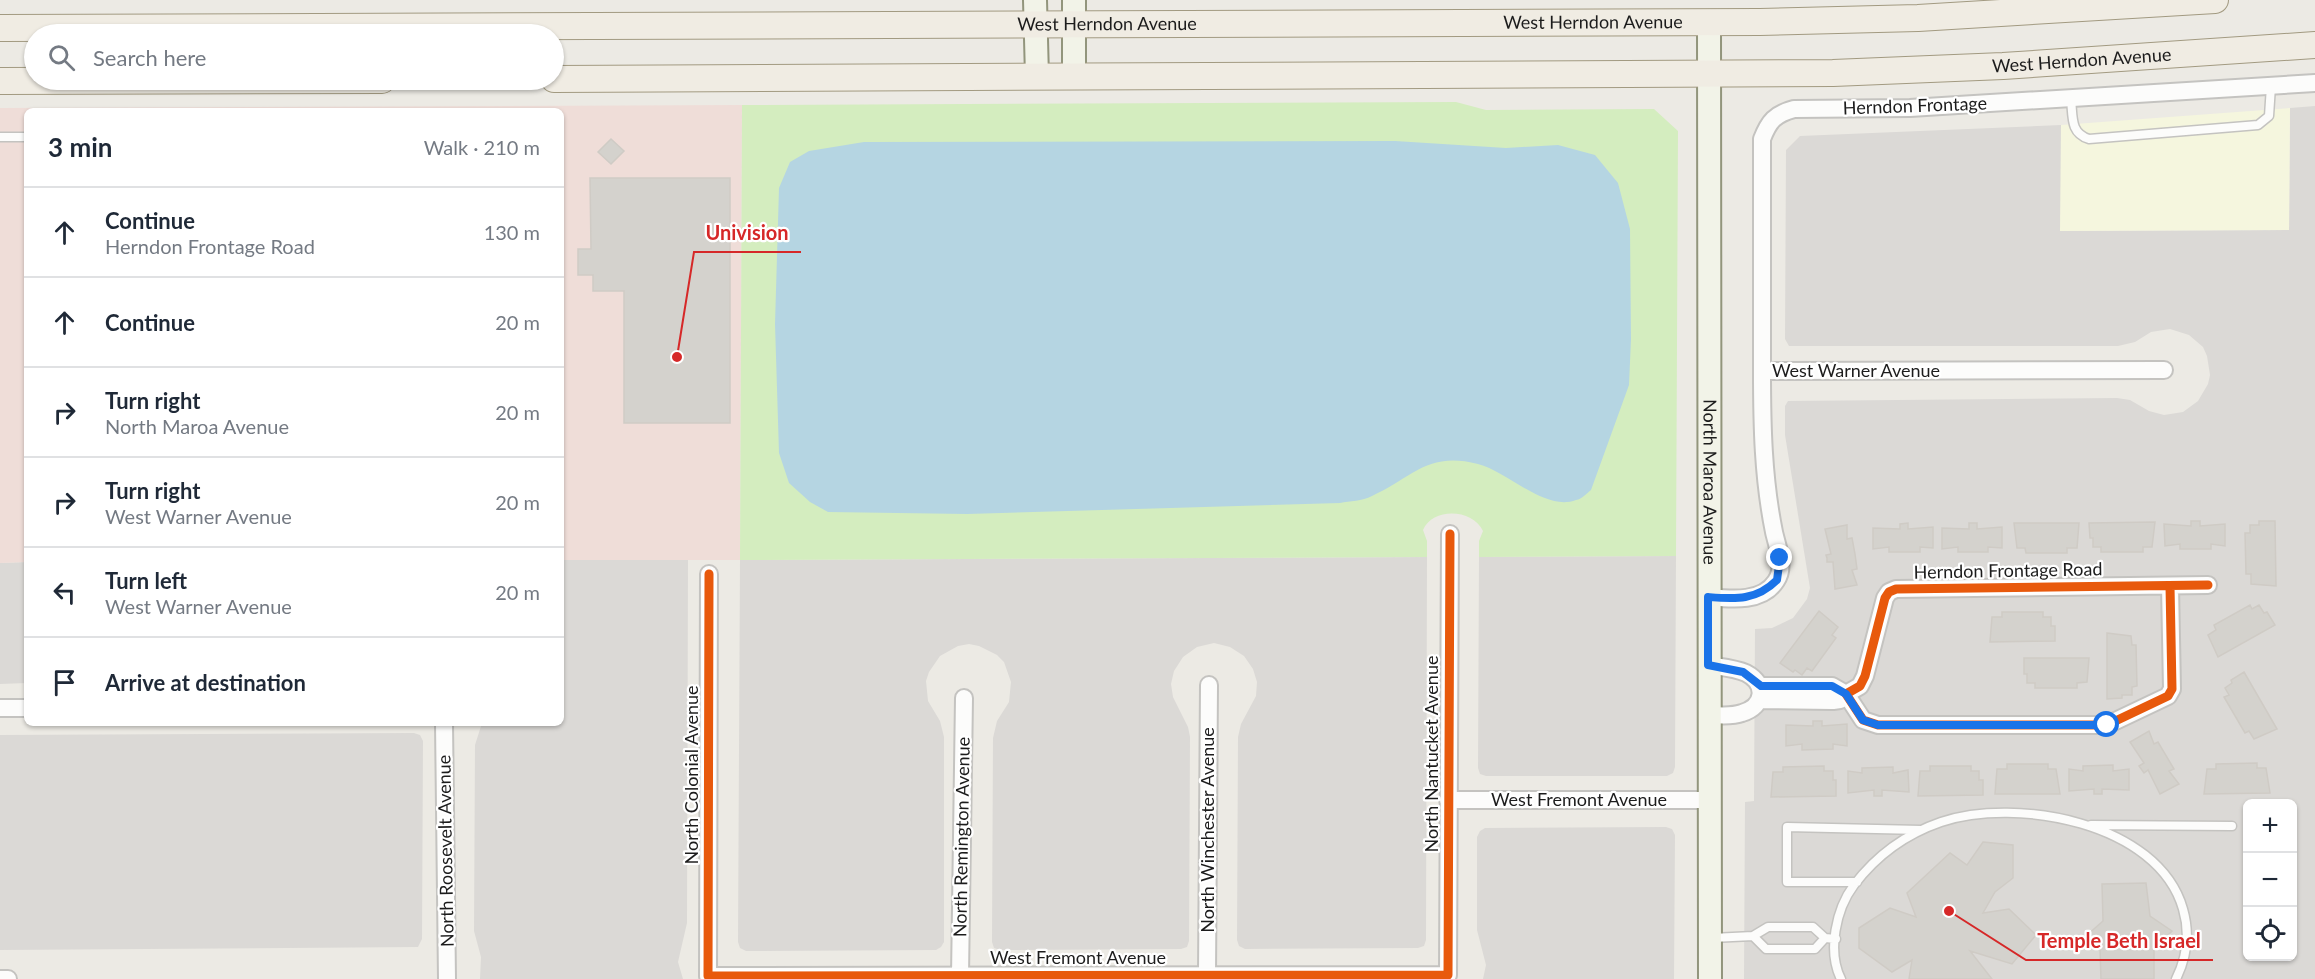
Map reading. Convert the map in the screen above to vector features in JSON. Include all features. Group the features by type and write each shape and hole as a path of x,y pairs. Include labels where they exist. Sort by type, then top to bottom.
{"main road":[{"path":"1074,0 1074,76"},
{"name":"West Herndon Avenue","path":"259,24 1035,12 1073,26 1709,22 1918,18 2215,0"},
{"path":"1035,12 1036,77"},
{"name":"North Maroa Avenue","path":"1709,22 1710,979"},
{"name":"West Herndon Avenue","path":"0,28 24,28"},
{"name":"West Herndon Avenue","path":"564,79 1709,75 2003,66 2315,45"},
{"path":"0,81 24,81"}],"street":[{"name":"Herndon Frontage","path":"1762,371 1762,139 1771,119 1794,109 1910,108 2315,83"},
{"name":"West Warner Avenue","path":"1708,597 1737,599 1756,596 1777,580 1780,569 1767,500 1762,371 2164,370"},
{"name":"North Nantucket Avenue","path":"1448,975 1450,534"},
{"name":"North Colonial Avenue","path":"708,976 709,574"},
{"name":"Herndon Frontage Road","path":"1846,694 1860,686 1865,676 1885,598 1896,589 2208,585"},
{"path":"1708,665 1743,672 1760,693 1833,701 1840,700 1846,694 1863,720 1878,725 2107,725 2122,720 2168,696 2172,689 2170,586"},
{"name":"North Winchester Avenue","path":"1208,974 1209,685"},
{"path":"1709,716 1743,713 1755,707 1760,693"},
{"name":"North Remington Avenue","path":"960,976 963,698"},
{"path":"0,708 24,708"},
{"name":"North Roosevelt Avenue","path":"444,726 447,979"},
{"name":"West Fremont Avenue","path":"1448,800 1709,800"},
{"name":"West Fremont Avenue","path":"708,976 780,978 1208,974 1448,975"},
{"path":"0,979 9,979"}],"lane":[{"path":"2070,99 2075,130 2079,136 2089,139 2258,125 2269,116 2271,86"},
{"path":"0,137 24,137"},
{"path":"1841,979 1836,970 1836,917 1843,900 1857,882 1891,847 1942,822 1982,815 2023,813 2053,816 2124,840 2159,867 2180,898 2189,930 2182,968 2176,979"},
{"path":"2084,825 2232,826"},
{"path":"1857,882 1787,882 1787,827 1925,830"},
{"path":"1710,938 1753,936 1768,927 1813,927 1825,938 1836,939"},
{"path":"1753,936 1766,949 1815,949 1825,938"}],"shaded area":[{"path":"742,105 740,560 564,560 564,108 24,108 24,562 0,563 0,108"},
{"path":"2315,106 2315,979 1744,979 1745,802 1754,801 1755,629 1772,628 1793,618 1807,599 1810,588 1785,435 1785,406 1788,401 2117,398 2130,400 2149,411 2164,415 2183,412 2198,401 2208,384 2210,375 2203,347 2189,335 2170,329 2151,332 2135,342 2118,346 1789,346 1785,339 1786,150 1800,136 2061,125 2061,231 2289,230 2290,108"},
{"path":"2290,108 2289,230 2060,231 2061,125"},
{"path":"1676,556 1675,767 1673,773 1667,776 1486,776 1480,774 1478,768 1479,557"},
{"path":"1427,557 1426,940 1424,946 1418,948 1245,949 1239,946 1237,940 1238,737 1241,724 1256,696 1257,682 1253,669 1244,656 1230,647 1214,643 1197,647 1183,657 1174,671 1171,684 1173,697 1188,727 1190,737 1189,941 1187,947 1181,949 1000,950 994,948 992,942 993,738 997,721 1009,702 1011,682 1004,662 997,655 969,644 958,646 940,656 926,681 928,701 940,721 944,737 944,942 941,947 936,950 746,951 740,948 738,942 740,560"},
{"path":"564,560 688,560 687,923 678,962 683,979 480,979 481,957 474,931 475,745 481,726 564,726"},
{"path":"24,562 24,683 0,684 0,563"},
{"path":"414,733 420,735 423,741 422,939 418,947 0,950 0,735"},
{"path":"1666,827 1672,829 1675,835 1674,979 1483,979 1486,965 1477,930 1477,837 1480,831 1485,828"}],"green space":[{"path":"1456,102 1486,110 1654,109 1678,131 1676,556 1479,557 1479,541 1483,531 1478,524 1462,515 1444,514 1435,517 1423,530 1427,541 1427,557 740,560 742,105"}],"water":[{"path":"1395,141 1506,148 1558,145 1595,155 1618,183 1630,229 1629,385 1591,490 1580,498 1564,502 1539,496 1489,468 1460,461 1446,461 1421,468 1368,498 1340,503 967,514 828,512 810,502 789,483 779,453 775,324 779,188 790,162 809,151 864,142"}],"building":[{"path":"611,139 624,151 611,164 598,152"},
{"path":"590,178 730,178 730,423 624,423 624,291 593,291 593,275 578,275 578,249 591,249"},
{"path":"2191,521 2200,521 2200,526 2225,524 2225,546 2211,544 2211,549 2180,549 2180,544 2165,546 2164,524 2191,526"},
{"path":"2259,521 2275,521 2276,586 2251,584 2251,574 2246,574 2245,533 2250,533 2250,525 2259,525"},
{"path":"2155,522 2152,547 2143,547 2143,552 2101,552 2101,547 2093,547 2093,538 2090,538 2089,523"},
{"path":"1908,523 1908,529 1933,527 1933,548 1920,547 1920,552 1889,552 1889,547 1873,549 1873,528 1900,529 1900,524"},
{"path":"1969,523 1977,523 1977,529 2002,527 2002,548 1988,547 1988,552 1958,552 1958,547 1942,549 1942,528 1969,529"},
{"path":"2014,523 2079,523 2077,548 2067,548 2067,553 2026,553 2025,548 2017,548"},
{"path":"1847,525 1847,539 1852,538 1855,554 1857,569 1852,570 1857,585 1835,589 1833,562 1827,562 1826,555 1831,554 1825,529"},
{"path":"2250,605 2252,609 2259,605 2264,613 2267,612 2275,625 2218,657 2208,635 2216,630 2214,625"},
{"path":"1819,611 1838,627 1832,635 1836,638 1812,671 1807,668 1802,675 1795,670 1793,672 1780,663"},
{"path":"2002,612 2043,612 2043,617 2051,617 2051,626 2055,626 2055,641 1990,642 1992,617 2002,617"},
{"path":"2107,633 2131,636 2132,645 2136,645 2137,686 2132,687 2132,695 2107,699"},
{"path":"2024,658 2089,658 2087,682 2077,683 2077,688 2035,688 2035,683 2027,683 2027,674 2024,674"},
{"path":"2244,672 2277,729 2254,739 2249,731 2245,733 2224,697 2229,695 2225,688 2232,683 2231,680"},
{"path":"1813,721 1822,721 1822,726 1847,724 1847,746 1833,744 1833,749 1802,750 1802,744 1786,746 1786,725 1813,726"},
{"path":"2149,731 2154,744 2158,742 2174,769 2169,771 2179,784 2160,794 2148,770 2144,773 2139,766 2144,763 2130,742"},
{"path":"2257,763 2257,768 2266,768 2270,793 2204,794 2207,769 2216,769 2216,764"},
{"path":"2007,764 2048,764 2048,769 2056,769 2060,794 1995,794 1997,769 2007,769"},
{"path":"2113,765 2113,771 2129,769 2129,790 2102,789 2102,794 2094,794 2094,789 2069,791 2069,769 2083,771 2083,766"},
{"path":"1824,766 1824,771 1833,771 1833,780 1836,780 1836,796 1771,797 1773,772 1783,772 1783,767"},
{"path":"1930,766 1971,766 1971,771 1979,771 1979,780 1983,780 1983,795 1918,796 1920,771 1930,771"},
{"path":"1893,767 1893,773 1908,770 1909,792 1882,790 1882,796 1874,796 1874,790 1848,793 1848,771 1862,773 1862,768"},
{"path":"1983,842 2013,845 2013,878 1995,892 1983,913 2009,909 2036,935 2012,964 1970,951 1992,979 1909,979 1912,960 1892,972 1859,948 1859,928 1890,908 1916,917 1907,893 1950,853 1967,865"},
{"path":"2146,883 2150,916 2172,931 2154,949 2154,979 2101,979 2100,949 2086,936 2103,921 2102,884"}],"cycle path":[{"path":"709,574 708,976 1448,975 1450,534"},
{"path":"2170,586 2172,689 2168,696 2107,725 1878,725 1863,720 1846,694 1860,686 1865,676 1885,598 1889,592 1896,589 2208,585"}],"place":[{"name":"Univision","path":"677,357"},
{"name":"Temple Beth Israel","path":"1949,911"}],"route":[{"path":"1780,558 1777,580 1756,596 1737,599 1708,597 1708,665 1743,672 1755,679 1761,686 1832,686 1846,694 1863,720 1878,725 2107,725"}]}
